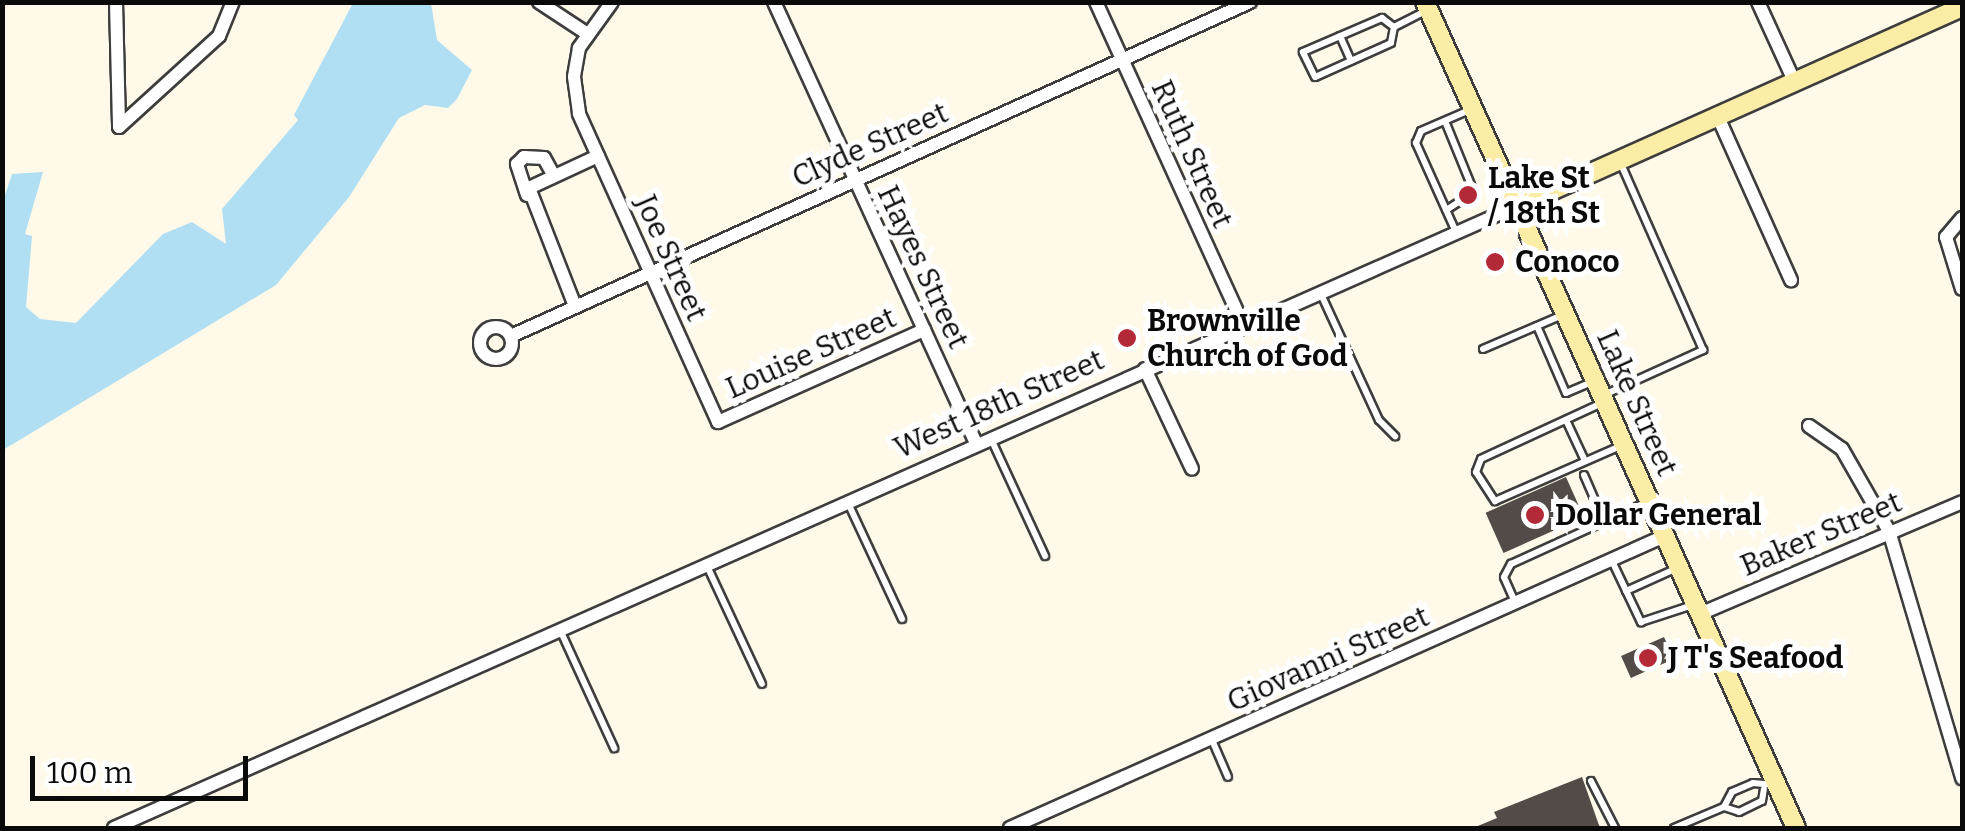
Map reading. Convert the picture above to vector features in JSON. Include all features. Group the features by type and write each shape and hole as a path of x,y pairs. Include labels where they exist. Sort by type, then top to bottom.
{"street":[{"path":"116,2 119,128 219,36 233,2"},
{"path":"539,2 586,34 612,2"},
{"name":"Hayes Street","path":"774,2 976,444"},
{"name":"Ruth Street","path":"1096,2 1243,325"},
{"name":"Clyde Street","path":"511,336 1250,2"},
{"path":"1758,2 1795,83"},
{"name":"Lake Street","path":"1427,6 1667,536 1770,787 1796,828"},
{"name":"West 18th Street","path":"114,828 1795,83 1940,9 1962,7"},
{"name":"Joe Street","path":"586,34 574,76 579,114 718,422"},
{"path":"1718,117 1791,280"},
{"path":"529,199 529,188 598,156"},
{"path":"553,174 544,158 524,157 519,176 575,306"},
{"path":"1962,218 1946,237 1962,289"},
{"name":"Louise Street","path":"718,422 924,330"},
{"path":"1145,370 1192,468"},
{"path":"1809,426 1842,449 1889,531 1962,778"},
{"name":"Baker Street","path":"1698,609 1962,502"},
{"name":"Giovanni Street","path":"1010,828 1667,536"}],"lane":[{"path":"1394,26 1382,18 1303,52 1315,77 1391,43 1394,26 1427,6"},
{"path":"1340,36 1351,61"},
{"path":"1456,232 1421,154 1420,131 1473,108"},
{"path":"1445,121 1474,192 1446,210"},
{"path":"1444,143 1452,139"},
{"path":"1421,154 1430,150"},
{"path":"1450,159 1460,155"},
{"path":"1620,161 1703,350 1602,392 1566,420 1481,459 1474,466 1482,485 1496,501 1626,444"},
{"path":"1428,169 1437,165"},
{"path":"1457,175 1466,171"},
{"path":"1435,185 1444,181"},
{"path":"1320,291 1379,420 1395,436"},
{"path":"1484,349 1566,314"},
{"path":"1537,326 1566,393 1602,392"},
{"path":"1566,420 1586,461"},
{"path":"990,438 1045,556"},
{"path":"1584,474 1604,521"},
{"path":"1516,603 1504,577 1511,564 1651,500"},
{"path":"848,502 902,620"},
{"path":"1612,560 1641,622 1698,609"},
{"path":"707,565 762,684"},
{"path":"1626,591 1680,567"},
{"path":"560,630 614,748"},
{"path":"1212,739 1228,777"},
{"path":"1591,781 1614,828"},
{"path":"1674,828 1724,807 1732,792 1753,783 1770,787 1762,801 1739,812 1724,807"}],"water":[{"path":"353,3 431,3 437,40 472,70 457,99 448,108 425,105 399,118 349,197 276,285 3,450 2,204 12,174 43,172 25,234 32,236 26,307 40,319 76,323 163,234 192,222 226,244 222,209 298,120 294,115"}],"building":[{"name":"Dollar General","path":"1566,477 1584,517 1504,553 1486,513"},
{"name":"J T's Seafood","path":"1664,637 1674,659 1631,678 1621,656"},
{"path":"1582,777 1600,828 1473,828 1497,818 1494,812"}],"place":[{"name":"Lake St / 18th St","path":"1468,195"},
{"name":"Conoco","path":"1495,262"},
{"name":"Brownville Church of God","path":"1127,338"},
{"name":"Dollar General","path":"1535,515"},
{"name":"J T's Seafood","path":"1648,658"}]}
